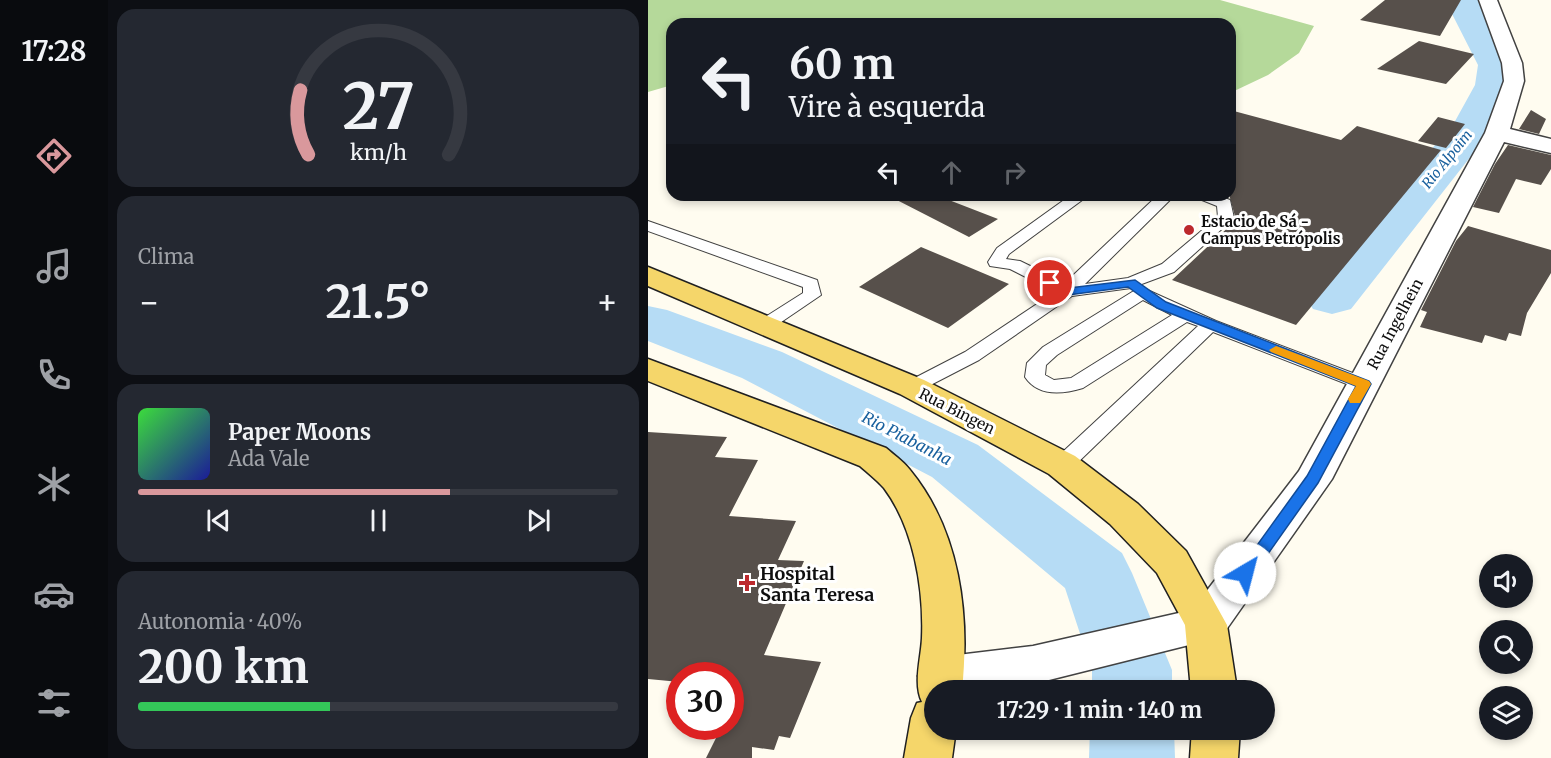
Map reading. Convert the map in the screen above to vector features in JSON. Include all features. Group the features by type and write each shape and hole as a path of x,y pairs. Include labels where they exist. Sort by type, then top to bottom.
{"main road":[{"name":"Rua Bingen","path":"648,276 912,387 1062,465 1124,514 1172,562 1206,625"},
{"path":"648,369 873,458 896,478 923,522 934,562 943,615 945,651 940,680"},
{"path":"1206,625 1213,680"},
{"path":"928,758 931,740"},
{"path":"1214,758 1215,740"}],"street":[{"name":"Rua Ingelhein","path":"1206,625 1313,479 1497,133 1514,81 1512,63 1488,0"},
{"path":"1497,133 1551,146"},
{"path":"984,680 1033,665 1206,625"}],"lane":[{"path":"1073,201 1003,251 996,262 1014,265 1068,291 1137,288 1161,305 1364,384"},
{"path":"912,387 972,356 1068,291 1161,201"},
{"path":"1185,315 1076,384 1050,387 1035,377 1037,363 1050,351 1168,268 1226,218 1225,203 1219,201"},
{"path":"648,226 811,284 812,295 765,325"},
{"path":"1062,465 1210,325"}],"green space":[{"path":"648,0 1220,0 1314,26 1299,53 1268,75 1236,90 1236,18 666,18 666,87 648,92"}],"building":[{"path":"1385,0 1461,0 1440,36 1360,20"},
{"path":"1419,41 1474,54 1446,84 1377,69"},
{"path":"1531,110 1546,119 1539,134 1519,129"},
{"path":"1236,112 1341,140 1357,126 1441,150 1296,325 1172,280 1236,220 1231,201 1236,201"},
{"path":"1438,117 1465,124 1446,148 1418,141"},
{"path":"1508,145 1551,155 1551,169 1541,185 1516,179 1499,213 1473,207 1495,164"},
{"path":"899,201 952,201 998,219 969,237"},
{"path":"1468,226 1551,250 1551,273 1527,313 1521,336 1509,333 1506,341 1485,335 1482,343 1420,327 1427,312 1421,310 1456,241"},
{"path":"921,247 1009,284 948,328 859,287"},
{"path":"648,432 727,437 715,457 758,460 729,516 796,521 778,560 804,561 764,655 821,662 790,738 779,736 774,750 752,747 752,758 706,758 715,740 744,740 744,662 666,662 666,681 648,679"}],"waterway":[{"name":"Rio Alpoim","path":"1332,298 1472,128 1494,85 1496,65 1465,8 1464,0"},
{"name":"Rio Piabanha","path":"648,322 762,365 955,461 1096,573 1132,670 1132,680"},
{"name":"Rio Piabanha","path":"1132,740 1132,758"}],"slow traffic":[{"path":"1276,350 1364,384 1355,399"}],"place":[{"name":"Estacio de Sá - Campus Petrópolis","path":"1189,230"},
{"name":"Hospital Santa Teresa","path":"747,583"}],"route":[{"path":"1050,283 1068,291 1131,283 1161,305 1364,384 1313,479 1245,573"}]}
